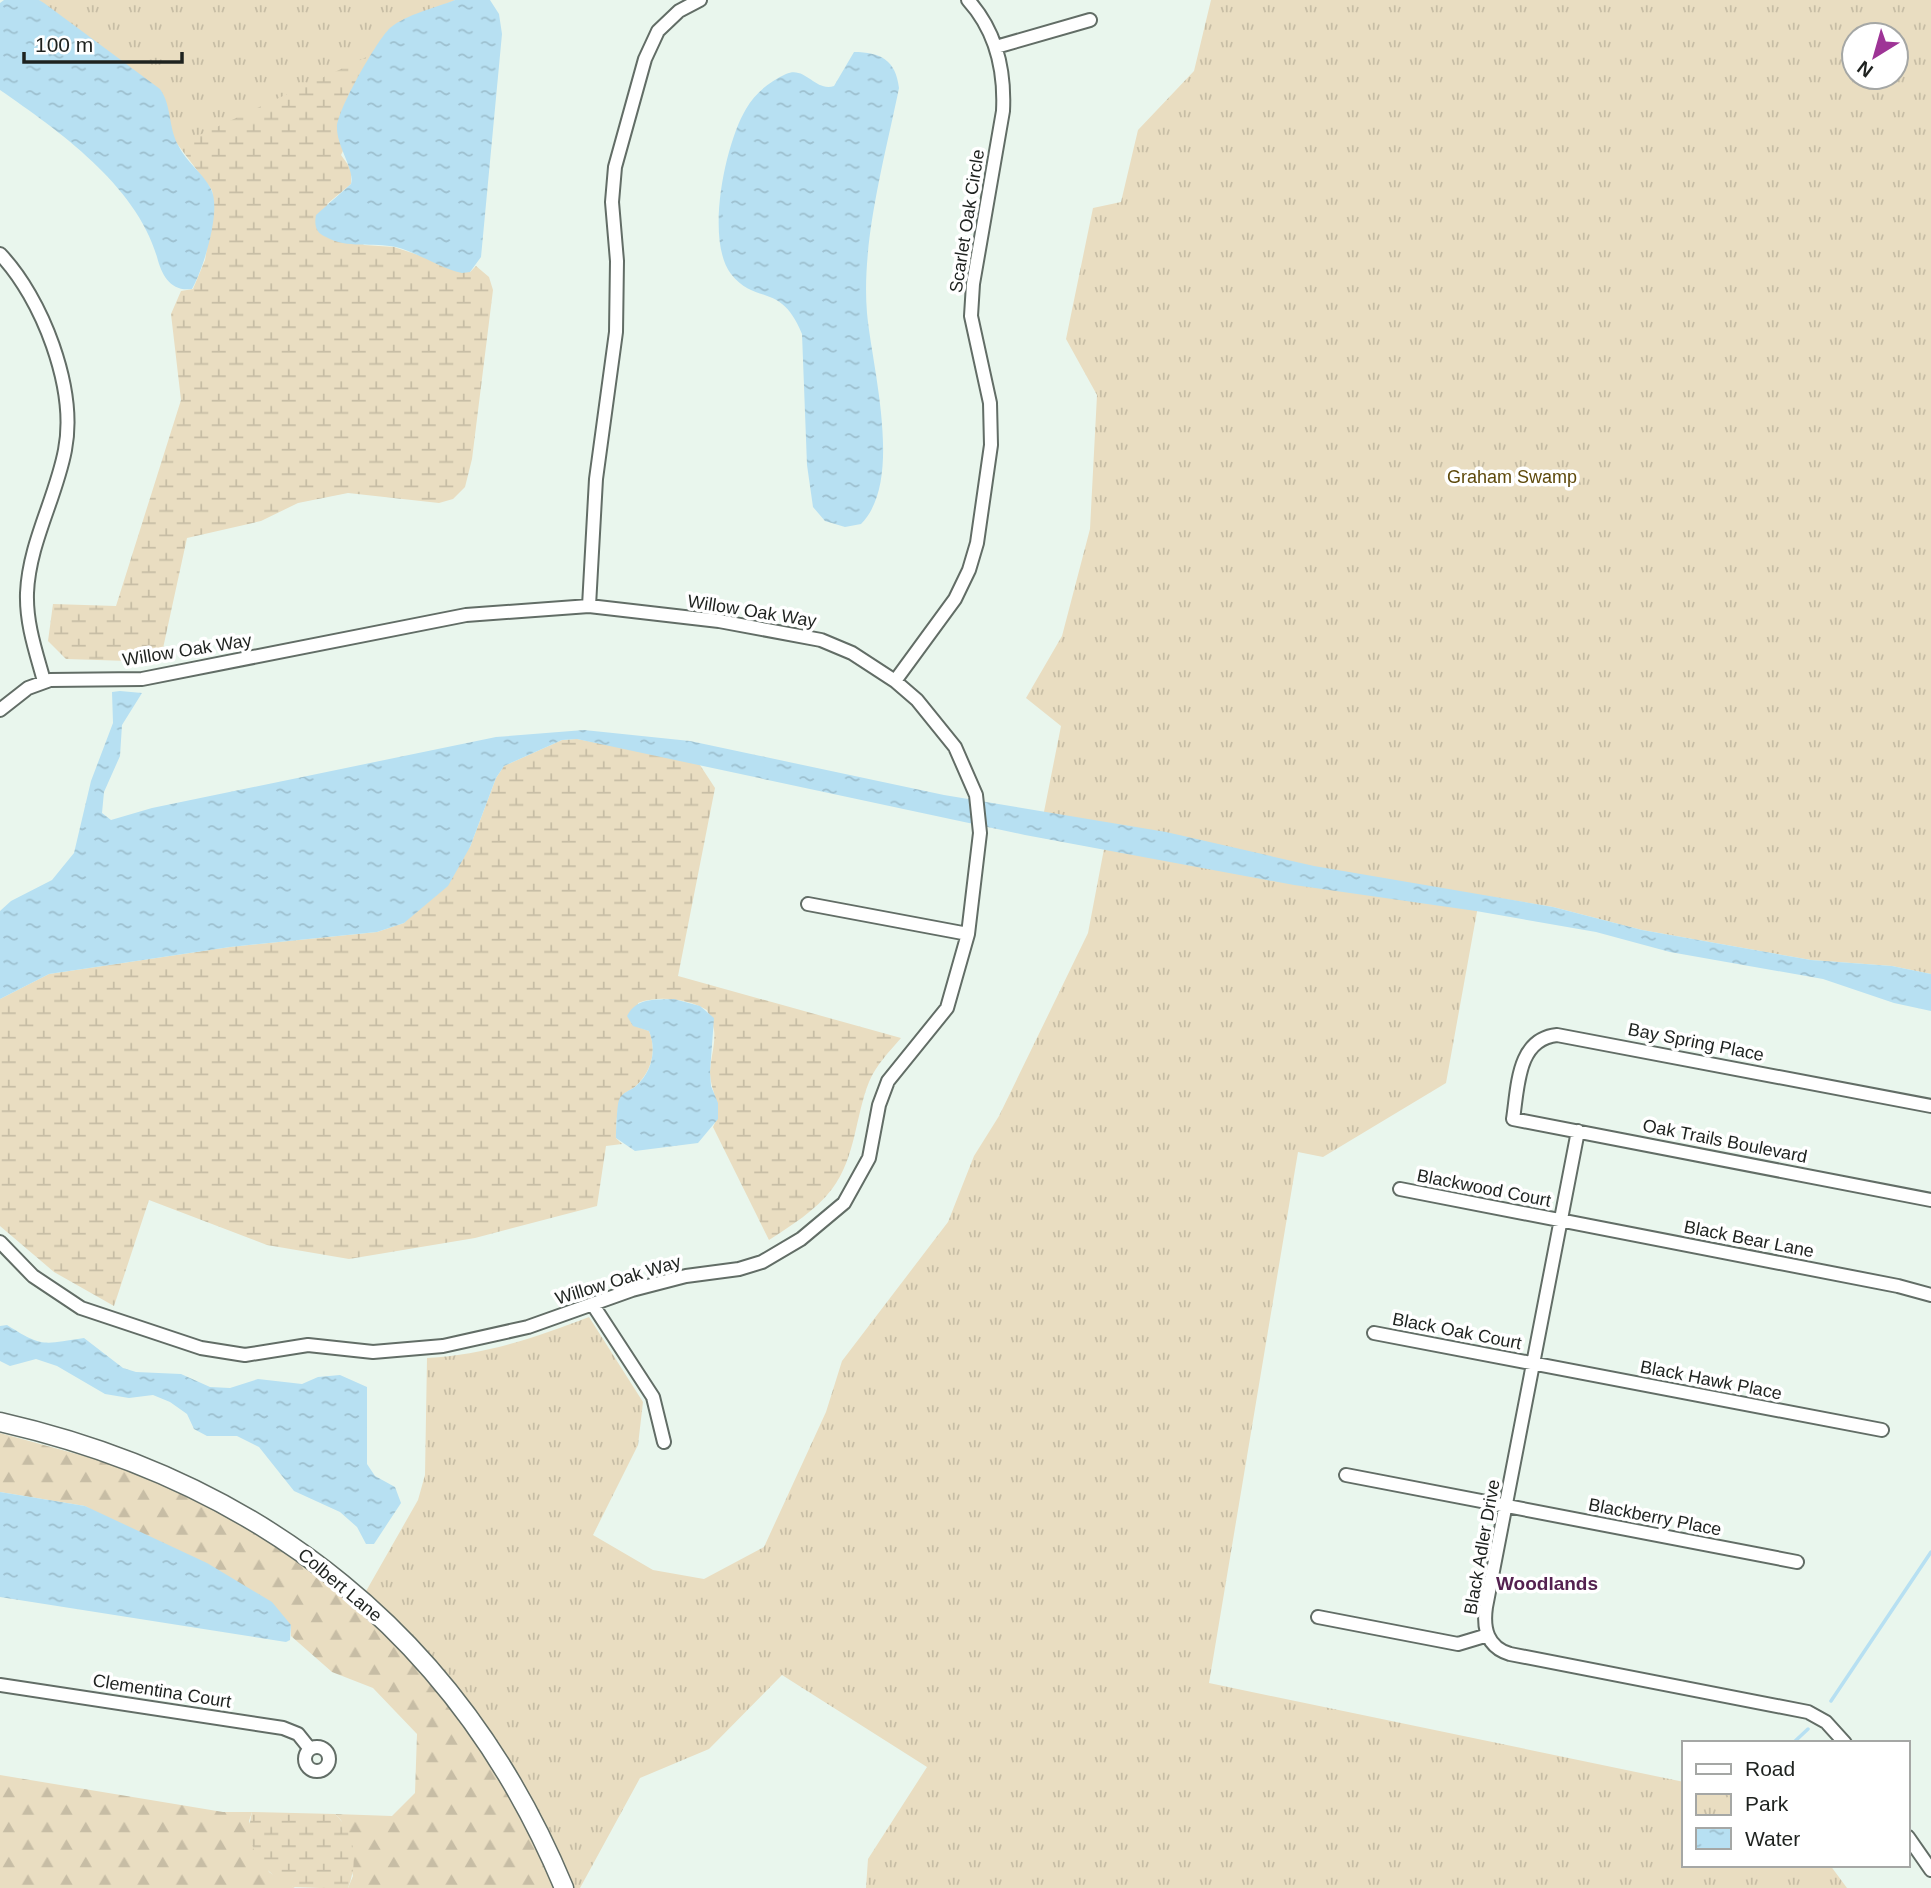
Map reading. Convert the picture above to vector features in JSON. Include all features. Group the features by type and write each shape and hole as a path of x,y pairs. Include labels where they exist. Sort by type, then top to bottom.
{"street":[{"path":"589,606 596,479 616,332 617,261 612,202 615,167 645,60 658,31 679,11 699,0"},
{"name":"Scarlet Oak Circle","path":"895,681 955,599 969,570 983,510 991,445 990,404 971,316 976,252 1003,111 1003,79 996,47 968,0"},
{"path":"996,47 1090,20"},
{"path":"0,254 26,286 44,318 59,369 65,403 65,450 30,566 27,594 28,624 44,681"},
{"name":"Willow Oak Way","path":"0,710 28,688 44,681 142,679 466,615 589,606 793,632 852,653 895,681 917,700 955,747 976,795 980,833 968,934 947,1008 888,1082 880,1105 869,1158 844,1203 801,1239 762,1262 739,1269 686,1276 503,1334 413,1350 373,1352 308,1345 256,1354 232,1354 116,1322 81,1308 33,1276 0,1243"},
{"path":"808,904 968,934"},
{"name":"Bay Spring Place","path":"1513,1119 1528,1051 1542,1038 1557,1035 1931,1105"},
{"name":"Oak Trails Boulevard","path":"1513,1119 1931,1200"},
{"name":"Black Adler Drive","path":"1578,1131 1486,1607 1488,1635 1497,1648 1510,1654 1801,1710 1826,1722 1843,1741"},
{"name":"Blackwood Court","path":"1400,1189 1560,1221"},
{"name":"Black Bear Lane","path":"1560,1221 1931,1295"},
{"path":"593,1304 653,1397 663,1442"},
{"name":"Black Oak Court","path":"1374,1332 1534,1364"},
{"name":"Black Hawk Place","path":"1534,1364 1882,1430"},
{"name":"Colbert Lane","path":"0,1422 65,1439 180,1481 262,1526 337,1578 404,1640 477,1728 531,1813 565,1888"},
{"name":"Blackberry Place","path":"1346,1475 1797,1562"},
{"path":"1318,1617 1458,1644 1488,1635"},
{"name":"Clementina Court","path":"0,1685 289,1729 302,1737 310,1749"},
{"path":"1910,1840 1931,1870"}],"green space":[{"path":"39,0 455,0 405,20 341,155 351,169 351,184 327,204 364,245 394,247 470,272 476,266 489,277 493,290 472,459 465,487 453,499 439,503 348,493 298,503 261,521 187,538 160,662 66,659 48,641 53,604 116,606 181,400 171,314 181,291 193,289 205,260 214,206 212,190 178,145"},
{"path":"39,0 455,0 390,29 369,56 178,145 168,115 170,102"},
{"name":"Graham Swamp","path":"1211,0 1931,0 1931,974 1892,966 1811,960 1642,930 1553,907 1480,895 1446,1083 1323,1157 1298,1152 1209,1683 1682,1782 1682,1867 1831,1867 1847,1888 866,1888 868,1859 927,1767 782,1675 709,1749 640,1778 580,1888 571,1888 534,1805 500,1748 436,1664 413,1638 365,1593 418,1500 425,1475 427,1358 469,1353 509,1344 589,1317 643,1402 638,1445 593,1535 653,1570 704,1579 764,1547 826,1412 842,1361 948,1222 974,1156 999,1116 1088,933 1104,849 1039,837 1061,726 1026,698 1062,636 1090,529 1097,395 1066,339 1093,208 1121,202 1138,130 1194,71"},
{"path":"577,739 698,762 715,788 678,976 901,1038 879,1064 869,1082 851,1150 840,1177 811,1211 769,1240 713,1127 717,1113 710,1074 714,1035 707,1010 682,1001 664,999 638,1003 638,1027 649,1031 653,1046 652,1060 646,1074 624,1094 619,1103 616,1138 622,1144 606,1146 597,1206 475,1238 349,1259 267,1245 149,1200 114,1306 54,1272 0,1226 0,999 49,974 230,947 377,932 404,923 470,847 496,778 504,766 562,740"},
{"path":"0,1433 124,1467 188,1495 259,1534 372,1614 486,1751 558,1888 348,1888 353,1876 341,1820 335,1814 392,1816 415,1793 417,1734 373,1688 332,1672 291,1636 291,1625 85,1506 0,1492"},
{"path":"0,1775 223,1812 252,1812 249,1821 269,1872 295,1888 0,1888"},
{"path":"252,1812 335,1814 347,1830 353,1849 353,1868 348,1888 293,1887 272,1874 253,1847 250,1836"}],"water":[{"path":"4,0 39,0 160,89 178,145 208,183 214,199 210,240 192,289 178,288 168,281 147,231 114,183 70,142 0,90 0,3"},
{"path":"455,0 490,0 499,14 502,34 481,257 470,272 462,273 396,247 334,241 320,233 315,222 316,215 351,184 352,178 338,135 338,120 358,76 376,46 397,23"},
{"path":"854,52 879,56 890,64 899,88 867,258 867,313 882,423 881,481 874,505 861,524 845,527 825,521 813,507 807,465 802,334 794,318 777,300 749,289 731,274 723,259 719,239 719,216 731,145 738,125 754,98 763,88 793,72 805,75 821,85 834,86"},
{"path":"112,692 142,693 122,725 120,756 104,792 102,813 111,820 152,808 496,737 584,730 690,741 944,795 1166,832 1314,866 1553,907 1642,930 1811,960 1892,966 1931,974 1931,1011 1894,1003 1823,979 1670,952 1596,932 1476,911 1294,885 1025,835 577,739 562,740 504,766 496,778 470,847 448,886 404,923 377,932 230,947 49,974 0,999 0,911 11,901 52,880 74,853 91,781 113,723"},
{"path":"674,999 700,1006 714,1018 710,1072 711,1086 718,1103 718,1119 698,1143 635,1151 616,1138 618,1103 622,1095 636,1086 646,1074 652,1060 653,1046 649,1031 633,1026 627,1016 641,1003"},
{"path":"7,1325 36,1341 60,1342 84,1338 123,1368 136,1372 181,1374 210,1387 230,1388 258,1379 302,1384 318,1377 340,1375 367,1387 367,1464 375,1476 395,1487 401,1503 374,1544 366,1544 357,1527 340,1512 294,1491 259,1447 237,1436 207,1436 194,1429 187,1414 170,1402 153,1395 129,1398 105,1394 57,1366 36,1359 10,1366 0,1361 0,1326"},
{"path":"0,1492 85,1506 207,1563 272,1602 291,1625 290,1640 286,1642 0,1597"}],"waterway":[{"path":"1831,1701 1931,1552"},
{"path":"1795,1741 1808,1729"}],"district":[{"name":"Woodlands","path":"1547,1583"}]}
